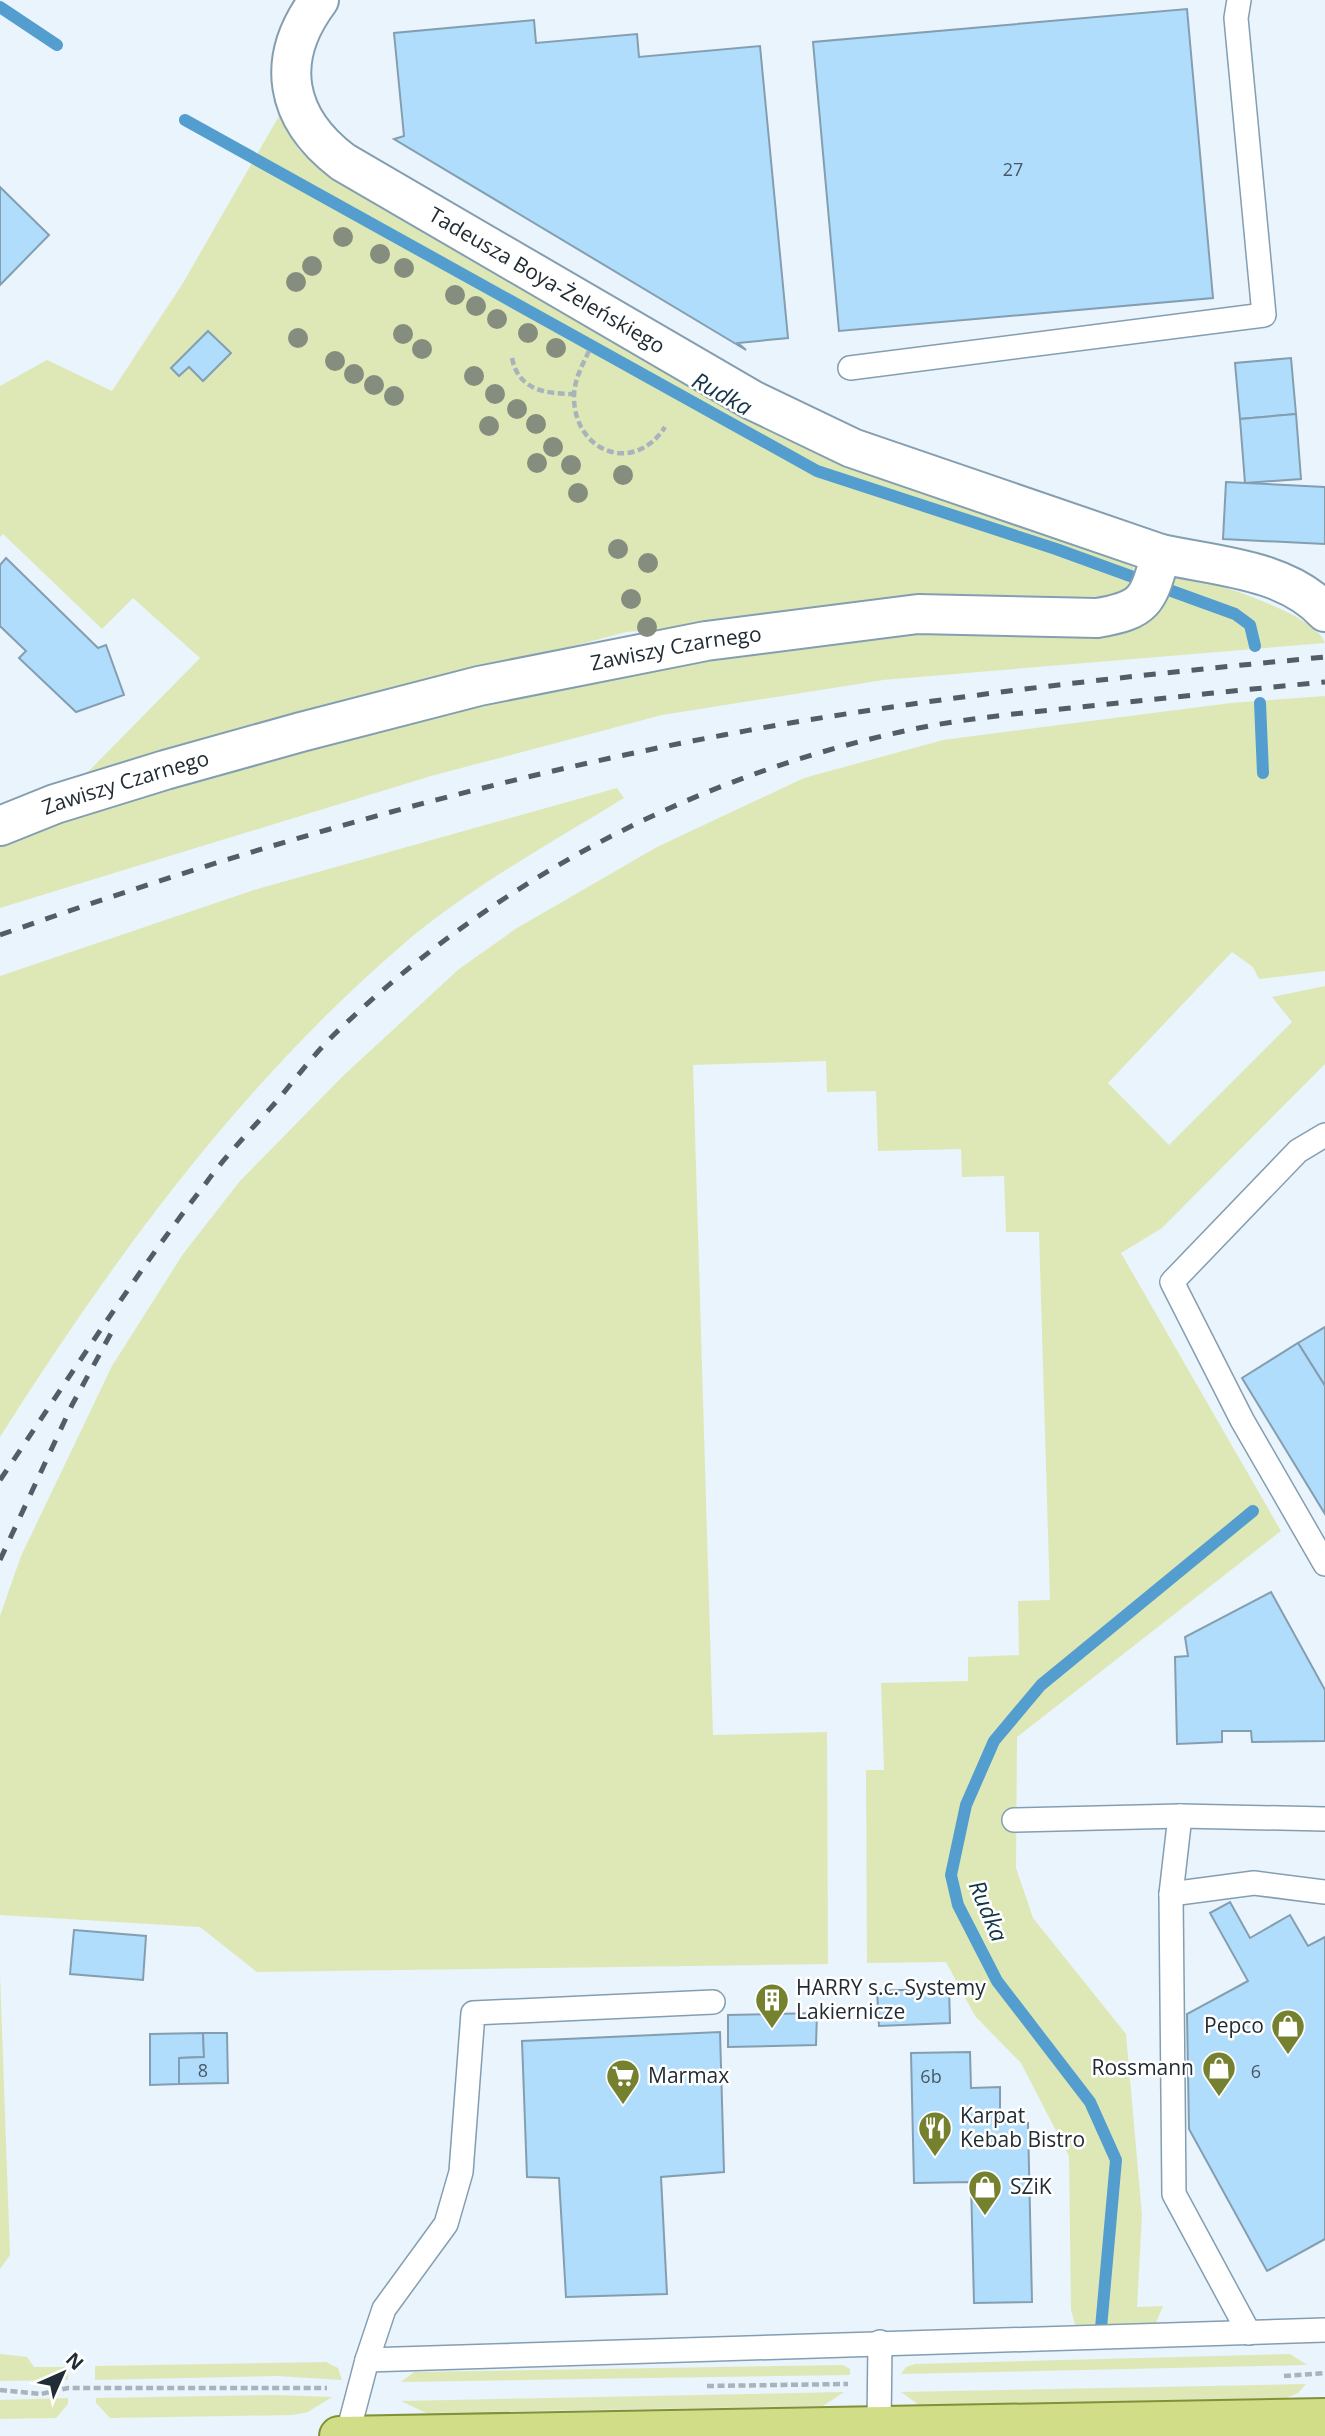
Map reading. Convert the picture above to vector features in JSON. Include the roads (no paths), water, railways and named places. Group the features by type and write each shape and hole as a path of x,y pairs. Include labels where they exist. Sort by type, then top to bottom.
{"main road":[{"path":"339,2436 1325,2418"}],"street":[{"name":"Tadeusza Boya-Żeleńskiego","path":"319,0 295,46 292,86 307,128 321,145 343,162 752,400 839,442 1156,572"},
{"path":"1156,572 1274,579 1298,590 1325,612"},
{"name":"Zawiszy Czarnego","path":"0,826 55,804 164,769 479,686 706,641 847,620 918,614 1097,618 1122,614 1156,572"}],"lane":[{"path":"850,368 1264,315 1236,19 1239,0"},
{"path":"1325,1135 1298,1151 1172,1282 1242,1420 1325,1564"},
{"path":"1180,1816 1171,1894 1174,2194 1249,2333"},
{"path":"1014,1820 1180,1816 1325,1819"},
{"path":"1171,1894 1254,1883 1325,1892"},
{"path":"347,2436 384,2309 446,2224 461,2172 473,2013 713,2002"},
{"path":"367,2360 1325,2330"},
{"path":"879,2427 880,2342"}],"waterway":[{"name":"Rudka","path":"0,7 57,45"},
{"name":"Rudka","path":"185,120 817,471 1056,549 1235,614 1250,625 1255,646"},
{"name":"Rudka","path":"1260,703 1263,773"},
{"name":"Rudka","path":"1101,2328 1116,2160 1090,2102 997,1981 958,1905 951,1875 966,1805 994,1741 1041,1685 1253,1511"}],"railway":[{"path":"0,935 194,870 391,812 490,786 689,742 857,712 990,693 1325,657"},
{"path":"0,1480 126,1292 179,1219 222,1162 315,1054 401,975 464,926 531,881 601,842 673,807 747,777 823,752 900,732 1007,715 1325,682"},
{"path":"0,1560 72,1405 116,1324"}],"place":[{"name":"HARRY s.c. Systemy Lakiernicze","path":"772,2030"},
{"name":"Pepco","path":"1288,2056"},
{"name":"Rossmann","path":"1219,2098"},
{"name":"Marmax","path":"623,2106"},
{"name":"Karpat Kebab Bistro","path":"935,2158"},
{"name":"SZiK","path":"985,2217"}]}
